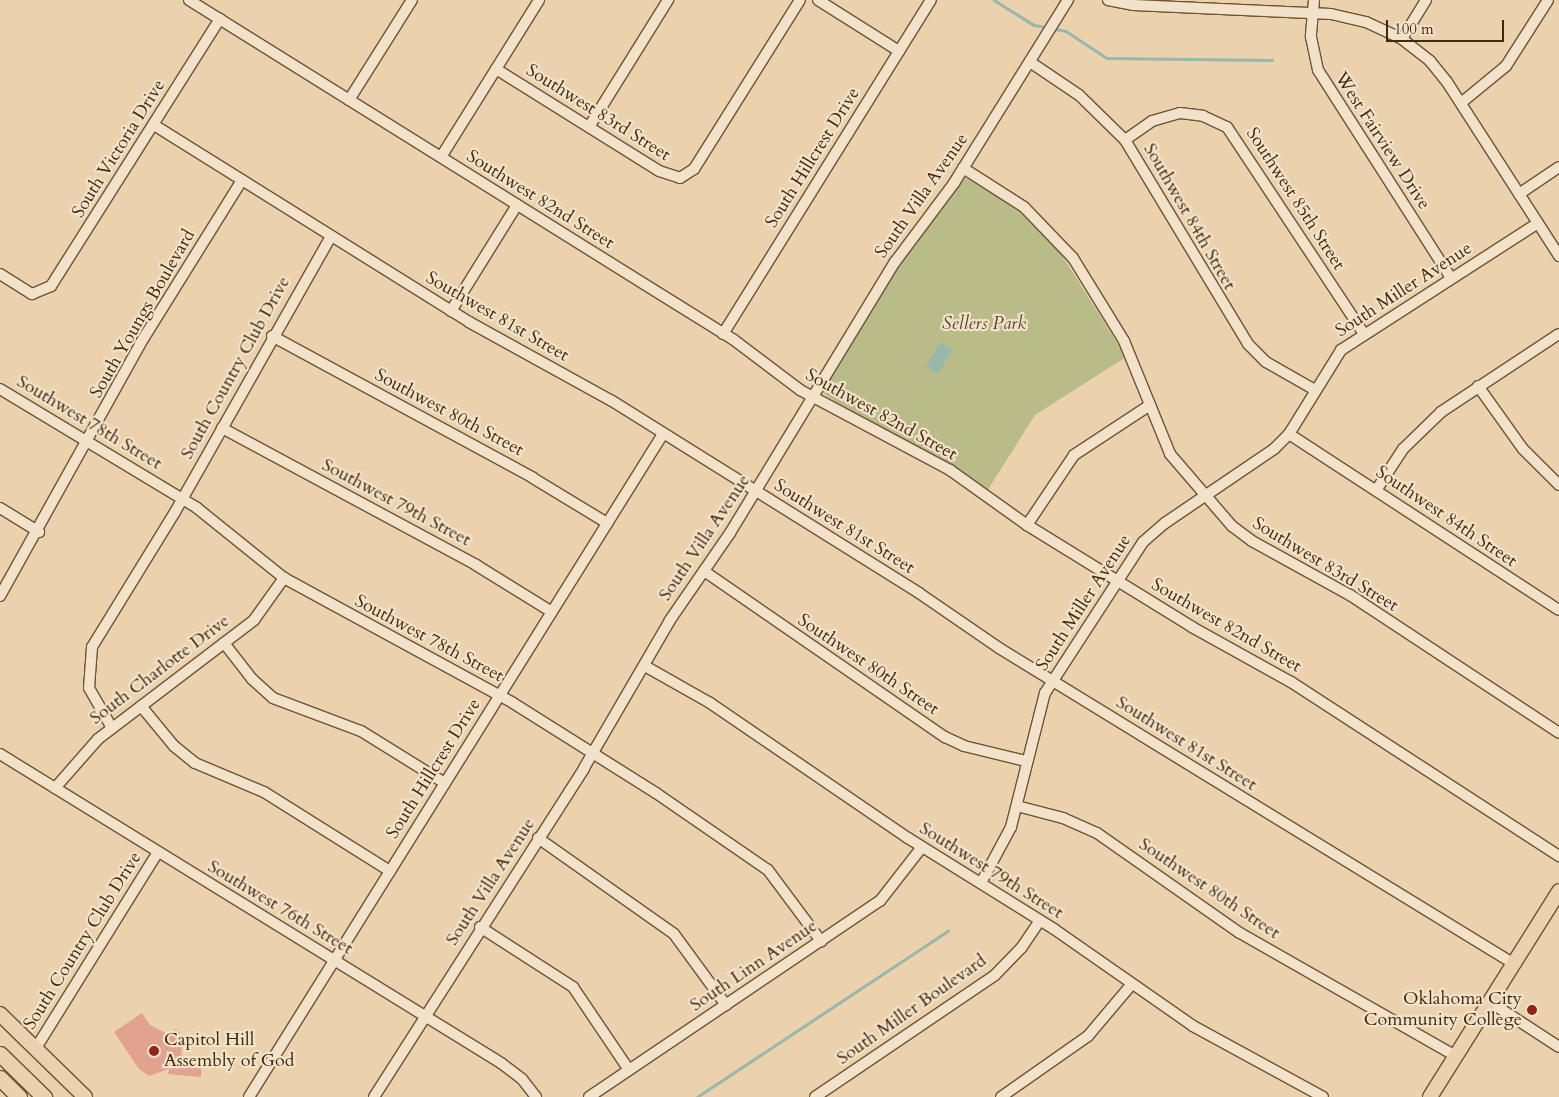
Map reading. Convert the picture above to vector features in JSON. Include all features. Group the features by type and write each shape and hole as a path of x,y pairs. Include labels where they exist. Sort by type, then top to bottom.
{"highway":[{"path":"0,1054 44,1097"},
{"path":"0,1078 19,1097"}],"main road":[{"path":"1430,1097 1559,891"},
{"path":"0,1014 84,1097"}],"street":[{"name":"Southwest 82nd Street","path":"189,0 723,334 813,398 950,470 1027,525 1116,581 1291,682 1409,762 1559,856"},
{"path":"349,100 412,0"},
{"path":"441,157 539,0"},
{"path":"589,127 668,0"},
{"name":"Southwest 83rd Street","path":"496,69 666,175 685,176 700,160 800,0"},
{"path":"818,0 899,51"},
{"name":"South Hillcrest Drive","path":"723,334 931,0"},
{"name":"South Villa Avenue","path":"374,1097 480,927 593,753 670,620 756,491 903,250 963,168 1068,0"},
{"path":"1108,0 1133,5 1312,12 1366,22 1402,39 1430,61 1461,103 1559,256"},
{"name":"West Fairview Drive","path":"1314,0 1311,37 1322,77 1451,278"},
{"path":"1402,39 1426,0"},
{"path":"1461,103 1506,66 1548,0"},
{"name":"South Victoria Drive","path":"0,274 29,293 42,293 57,278 220,19"},
{"name":"Southwest 84th Street","path":"1030,62 1079,95 1125,140 1243,338 1266,362 1315,390"},
{"name":"Southwest 85th Street","path":"1125,140 1152,121 1180,113 1209,117 1227,128 1364,334"},
{"name":"Southwest 81st Street","path":"154,125 450,311 663,434 756,491 1053,681 1514,964"},
{"path":"1519,194 1559,167"},
{"name":"Southwest 83rd Street","path":"963,168 1024,208 1073,258 1124,341 1170,454 1206,496 1248,539 1355,598 1559,733"},
{"name":"South Youngs Boulevard","path":"0,596 39,532 140,344 242,180"},
{"path":"450,311 517,205"},
{"name":"South Miller Avenue","path":"981,883 1004,845 1017,806 1039,707 1053,681 1116,581 1151,534 1253,466 1289,434 1337,354 1364,334 1538,223"},
{"name":"South Country Club Drive","path":"112,728 89,688 92,647 183,499 272,336 331,236"},
{"path":"1377,489 1416,434 1478,386 1559,334"},
{"name":"Southwest 80th Street","path":"272,336 533,478 607,524"},
{"path":"1478,386 1523,449 1559,485"},
{"name":"Southwest 78th Street","path":"0,389 89,440 183,499 214,520 254,558 284,578 500,695 593,753 768,870 821,941"},
{"path":"1027,525 1074,455 1150,406"},
{"name":"Southwest 79th Street","path":"222,428 476,565 552,612"},
{"name":"South Hillcrest Drive","path":"249,1097 663,434"},
{"name":"Southwest 84th Street","path":"1289,434 1377,489 1559,610"},
{"path":"0,508 39,532"},
{"name":"Southwest 80th Street","path":"704,571 945,737 964,746 1026,761"},
{"name":"South Charlotte Drive","path":"55,788 85,750 260,613 284,578"},
{"path":"224,643 252,679 273,698 361,731 445,783"},
{"name":"Southwest 79th Street","path":"645,666 710,704 922,847 1040,920 1193,1026 1323,1097"},
{"path":"141,706 174,746 195,763 264,792 390,871"},
{"name":"Southwest 76th Street","path":"0,754 510,1069 536,1097"},
{"name":"Southwest 80th Street","path":"1017,806 1063,818 1097,833 1240,933 1456,1056"},
{"path":"538,838 674,934 726,1005"},
{"name":"South Linn Avenue","path":"589,1097 886,896 922,847"},
{"name":"South Country Club Drive","path":"36,1048 158,852"},
{"name":"South Miller Boulevard","path":"815,1097 995,975 1022,947 1040,920"},
{"path":"480,927 573,987 629,1070"},
{"path":"1001,1097 1088,1036 1132,984"},
{"path":"1490,1002 1559,1047"}],"green space":[{"name":"Sellers Park","path":"965,178 1009,202 1058,249 1126,357 1035,415 987,491 938,457 870,424 821,392 901,260"}],"shaded area":[{"path":"941,342 953,350 938,374 926,366"}],"building":[{"name":"Capitol Hill Assembly of God","path":"142,1013 150,1025 171,1036 175,1029 180,1032 176,1040 182,1044 181,1059 202,1060 201,1077 168,1074 169,1069 149,1076 139,1069 114,1032"}],"waterway":[{"path":"994,0 1034,25 1047,27"},
{"path":"1055,29 1066,31 1107,58 1272,60"},
{"path":"697,1097 948,931"}],"place":[{"name":"Oklahoma City Community College","path":"1532,1010"},
{"name":"Capitol Hill Assembly of God","path":"154,1051"}]}
